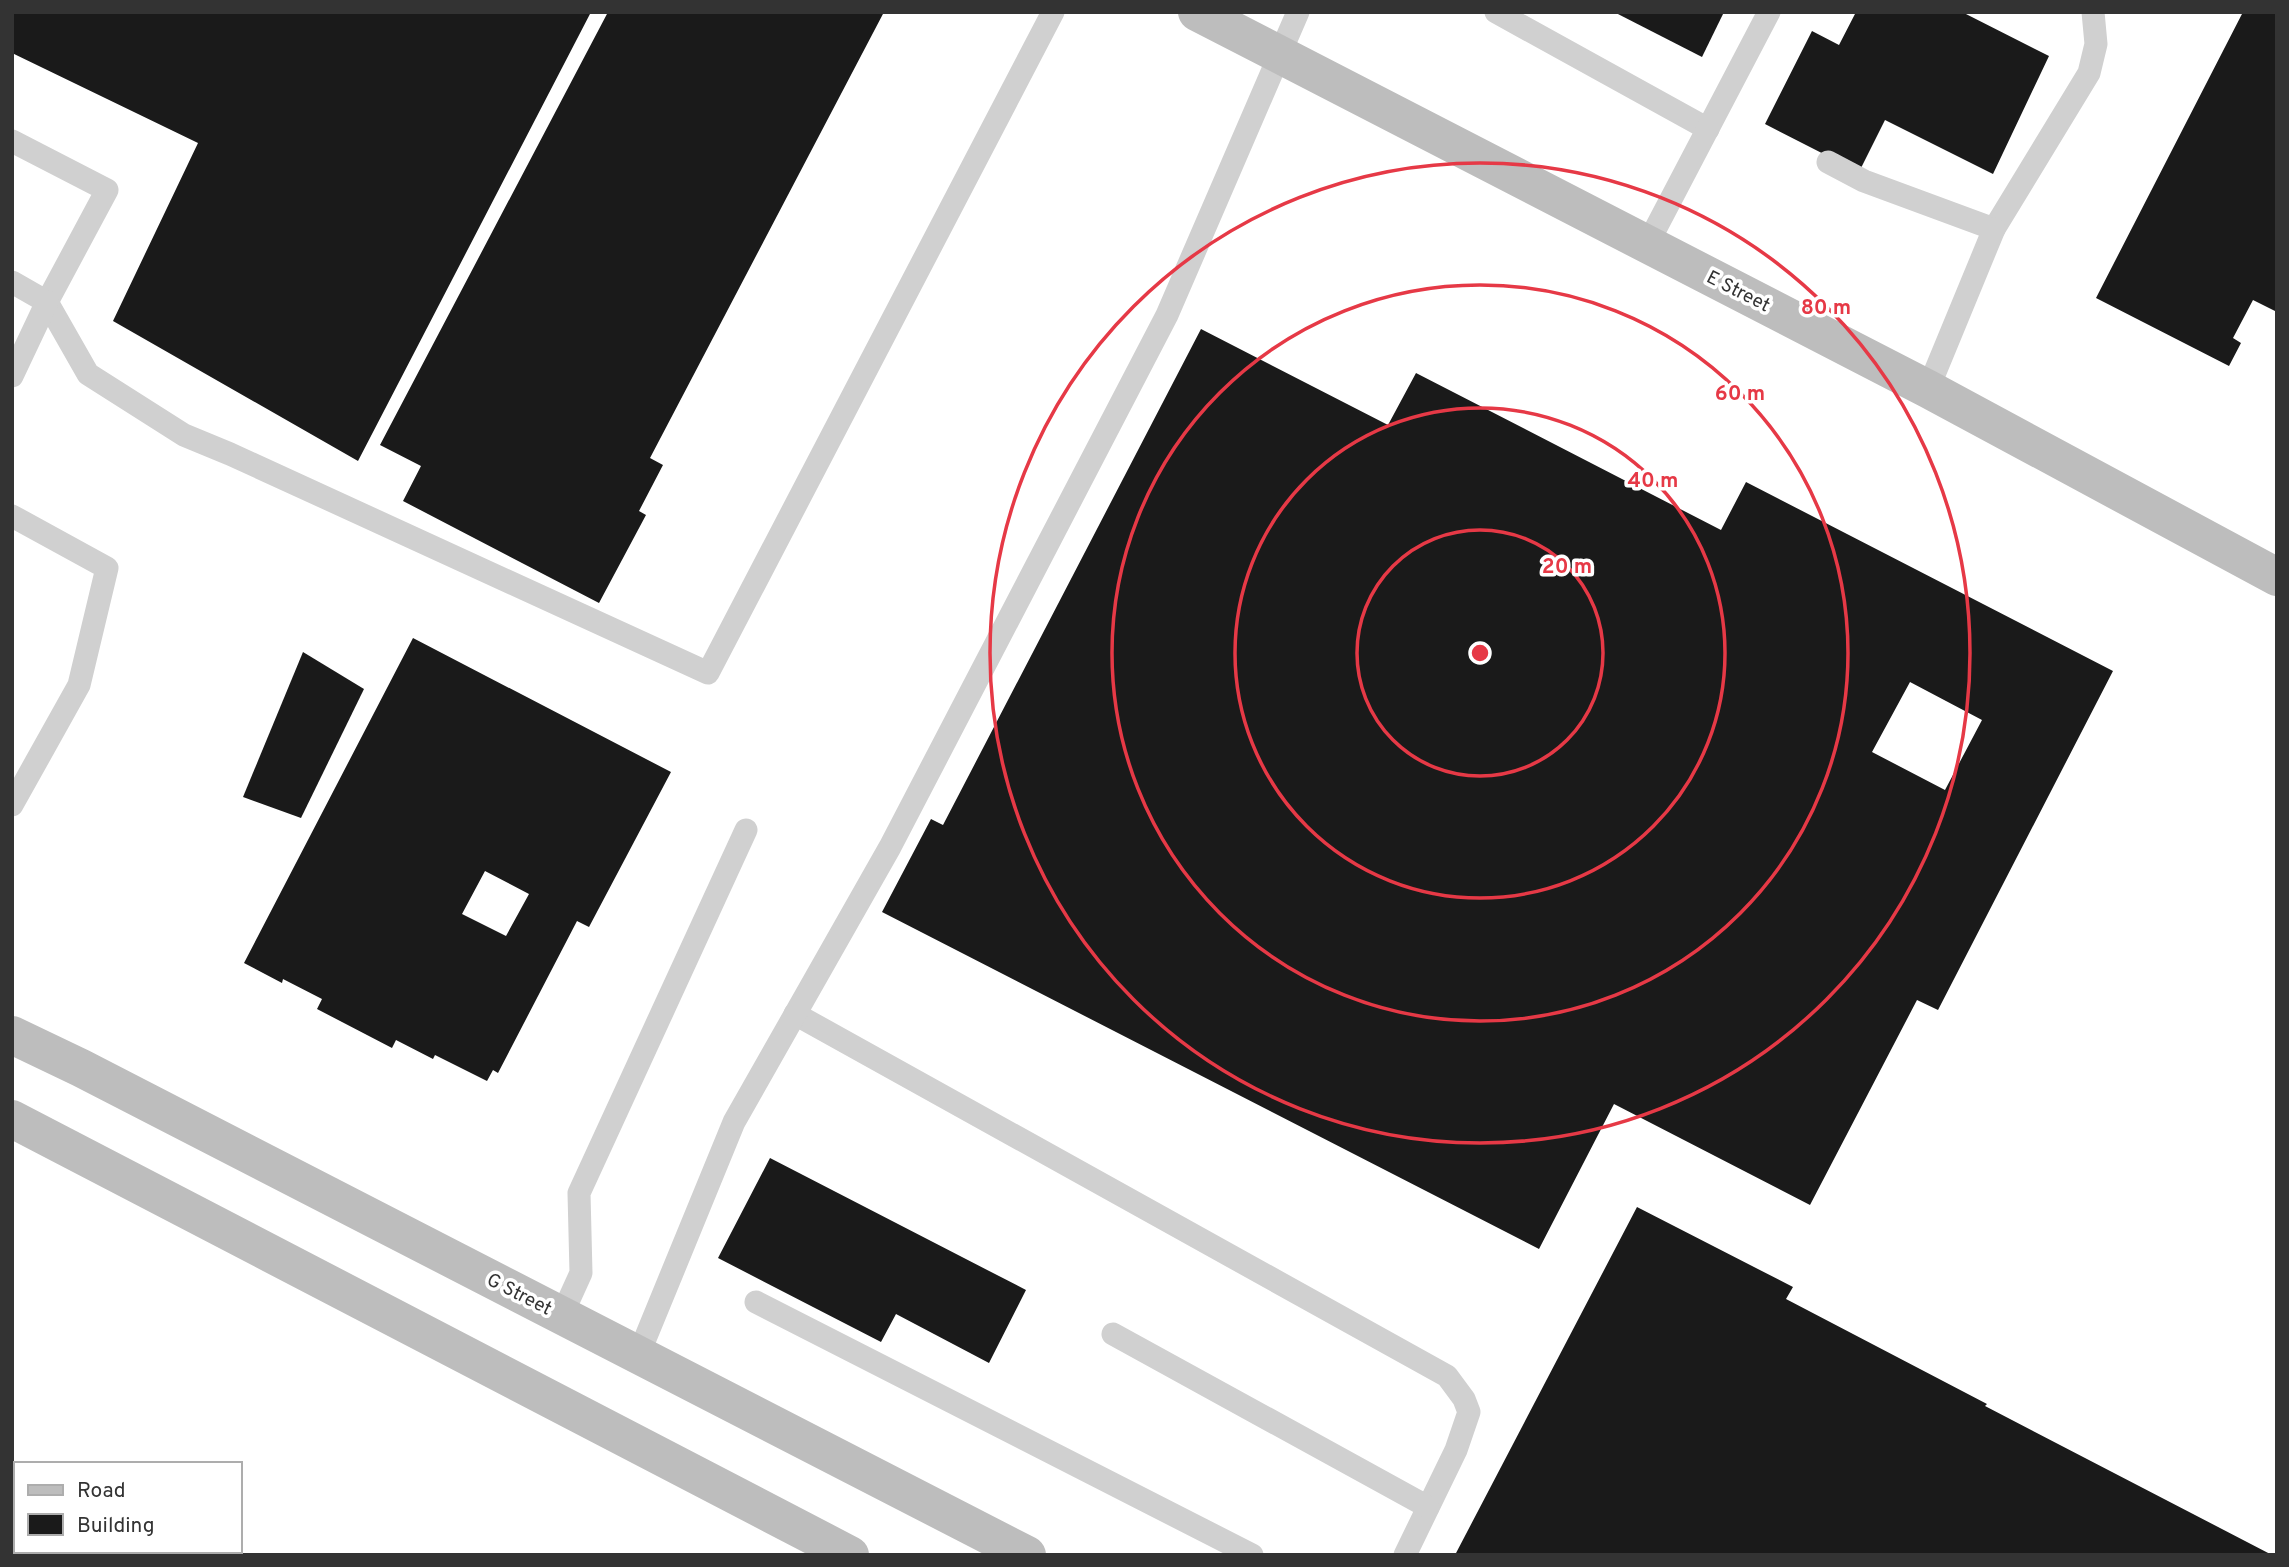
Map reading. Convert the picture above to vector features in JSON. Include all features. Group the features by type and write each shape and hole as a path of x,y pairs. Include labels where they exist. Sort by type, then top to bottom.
{"street":[{"name":"E Street","path":"1198,12 1928,389 2277,577"},
{"name":"G Street","path":"12,1035 1027,1555"},
{"path":"12,1119 850,1555"}],"lane":[{"path":"12,282 47,302 88,374 184,435 708,673 1054,12"},
{"path":"638,1356 734,1122 904,820 1167,315 1298,12"},
{"path":"1496,12 1708,129"},
{"path":"1647,245 1769,12"},
{"path":"1928,389 1994,229 2089,73 2096,44 2093,12"},
{"path":"12,141 107,190 47,302 12,376"},
{"path":"1828,162 1864,181 1994,229"},
{"path":"12,516 107,568 79,685 12,804"},
{"path":"561,1317 581,1273 579,1193 746,830"},
{"path":"795,1014 1447,1376 1464,1399 1468,1412 1457,1450 1405,1555"},
{"path":"756,1302 1252,1555"},
{"path":"1113,1334 1428,1507"}],"building":[{"path":"12,12 591,12 358,461 113,321 198,143 12,53"},
{"path":"608,12 884,12 650,458 663,465 639,511 646,515 599,603 403,501 421,466 380,445"},
{"path":"1614,12 1724,12 1702,57"},
{"path":"1856,12 1962,12 2049,56 1993,174 1885,120 1859,172 1765,124 1812,31 1839,45"},
{"path":"2243,12 2277,12 2277,312 2253,300 2233,338 2241,343 2229,366 2096,298"},
{"path":"1201,329 1388,425 1416,373 1721,530 1746,482 2113,671 1938,1010 1917,1000 1810,1205 1614,1104 1539,1249 882,912 931,819 943,825","holes":["1910,682 1982,720 1945,790 1872,752"]},
{"path":"413,638 671,772 589,927 577,921 498,1073 493,1070 487,1081 435,1055 433,1059 396,1040 392,1048 317,1009 322,999 283,979 282,983 244,963","holes":["485,871 529,894 506,936 462,914"]},
{"path":"303,652 364,689 301,818 243,797"},
{"path":"770,1158 1026,1290 989,1363 896,1314 881,1342 718,1258"},
{"path":"1637,1207 1793,1287 1786,1299 2272,1555 1455,1555"}]}
